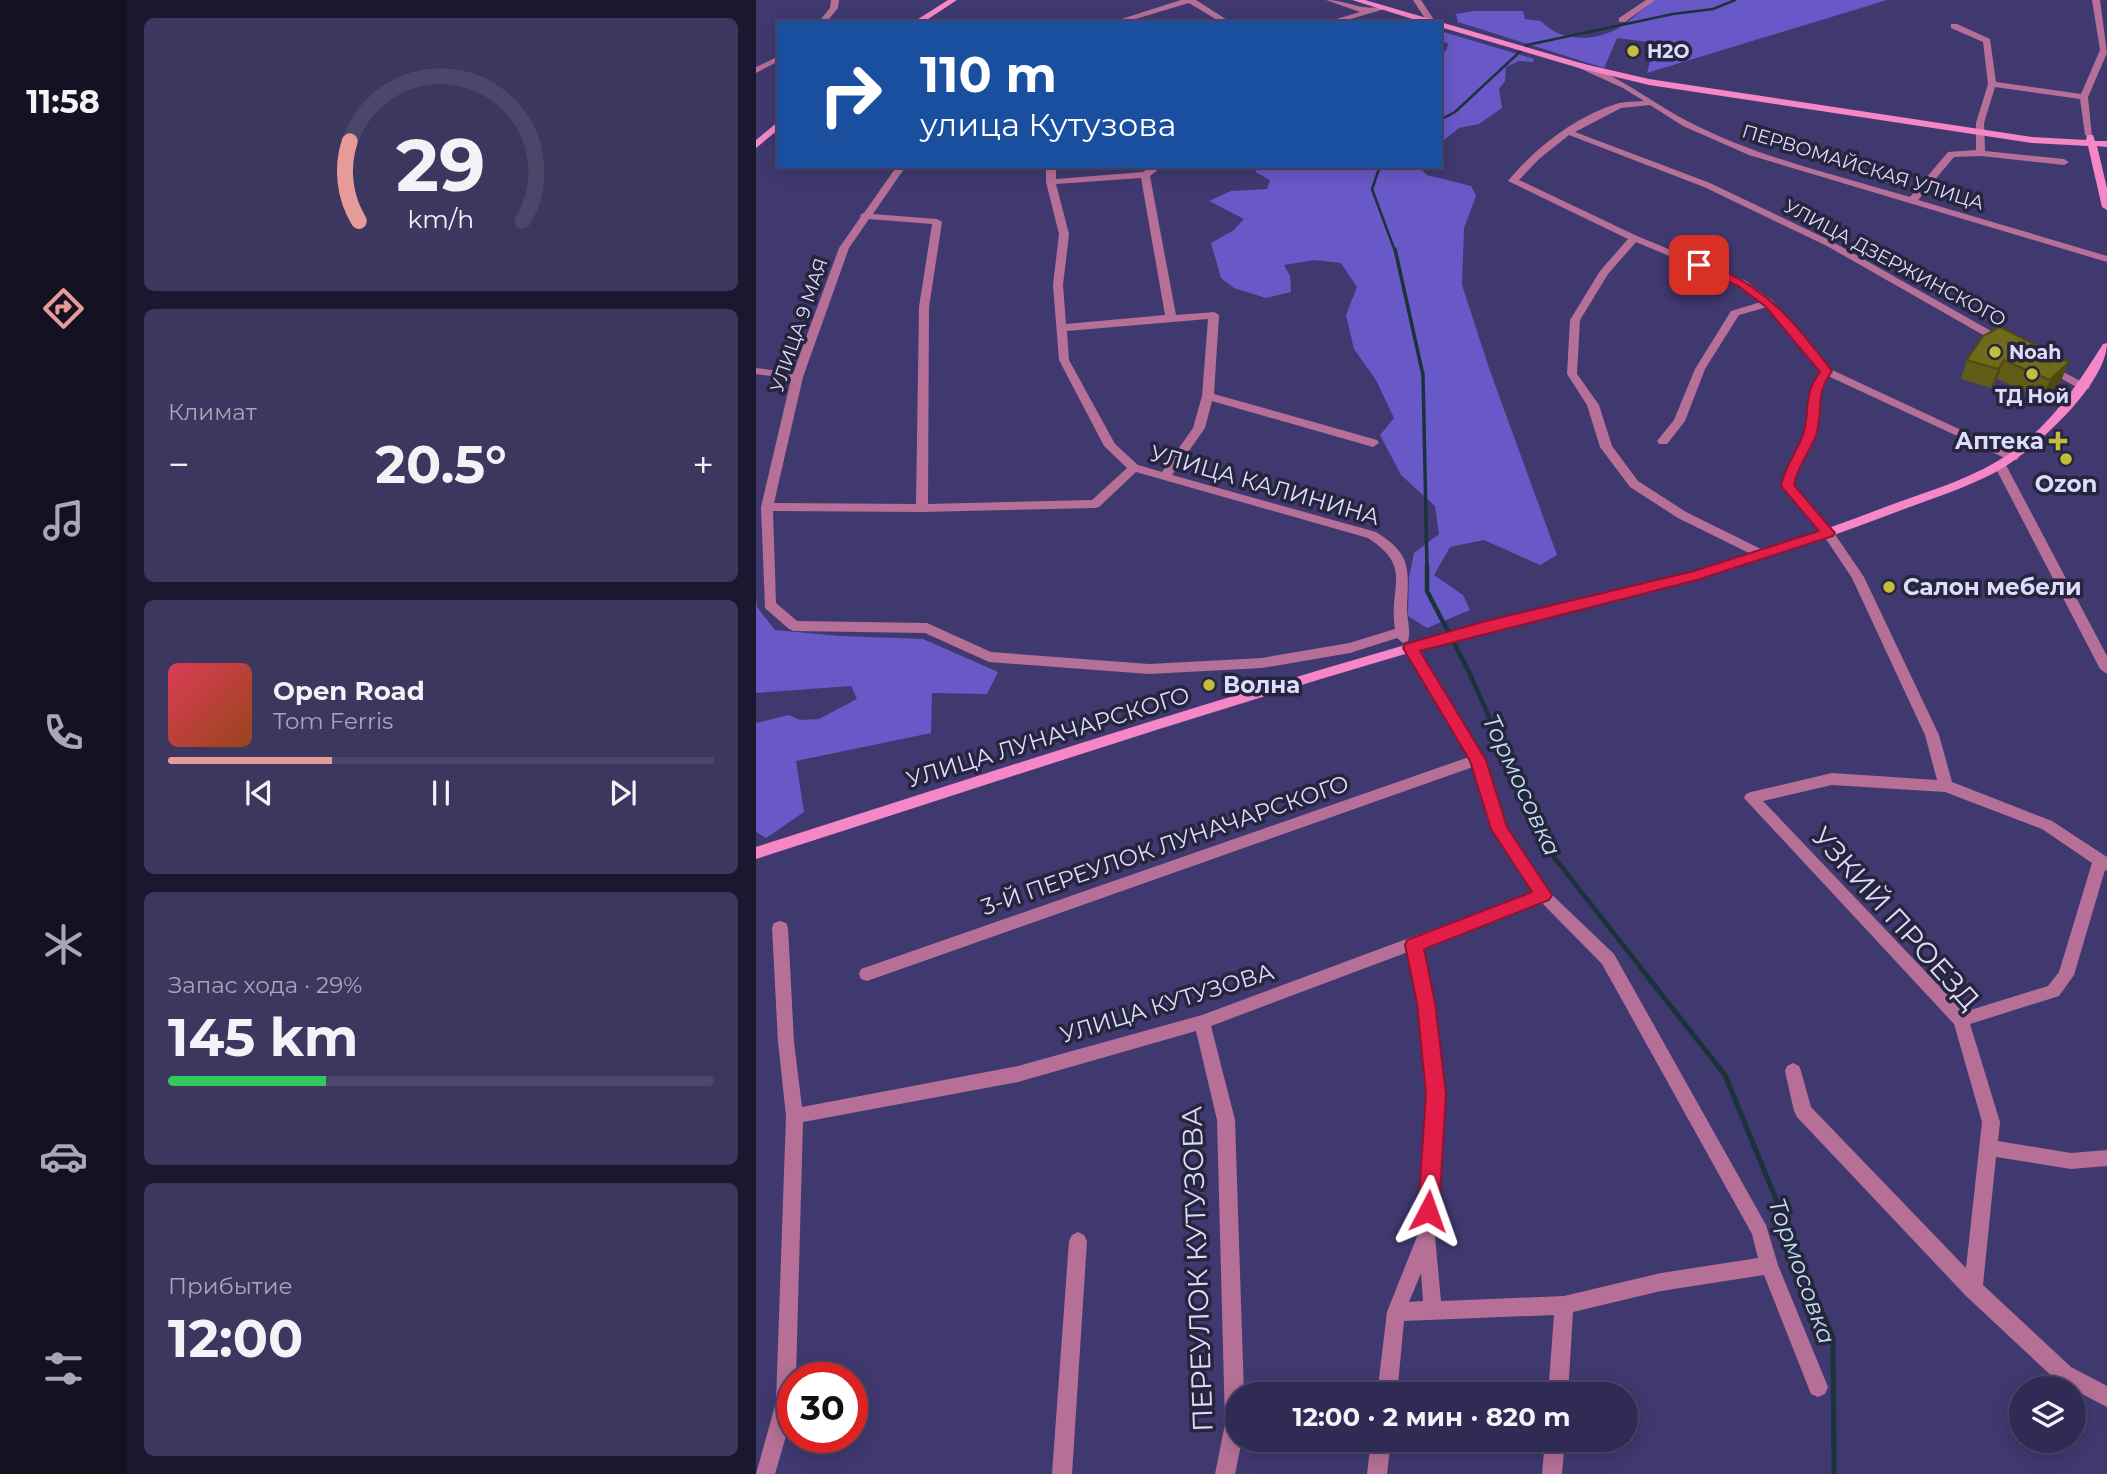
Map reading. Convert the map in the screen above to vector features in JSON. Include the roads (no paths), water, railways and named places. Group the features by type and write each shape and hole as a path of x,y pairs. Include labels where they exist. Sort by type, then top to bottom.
{"main road":[{"path":"919,21 953,0"},
{"name":"ПЕРВОМАЙСКАЯ УЛИЦА","path":"1356,0 1428,21"},
{"name":"ПЕРВОМАЙСКАЯ УЛИЦА","path":"1442,25 1582,66 1714,93 1980,131 2106,142"},
{"path":"756,145 777,126"},
{"path":"2090,140 2107,207"},
{"name":"УЛИЦА ЛУНАЧАРСКОГО","path":"756,853 1408,649 1486,626 1697,575 1828,533 1978,476 2013,457 2046,430 2084,387 2107,346"}],"street":[{"path":"824,21 834,8 835,0"},
{"path":"1120,21 1190,0 1225,21"},
{"path":"1330,0 1371,12"},
{"path":"1416,0 1433,21"},
{"path":"1622,20 1651,0"},
{"path":"2090,140 2084,97 2104,50 2096,0"},
{"path":"1335,21 1384,8"},
{"path":"1954,26 1987,41 1992,84 1980,131 1981,153"},
{"path":"756,70 777,59"},
{"name":"ПЕРВОМАЙСКАЯ УЛИЦА","path":"1582,66 1626,86 1686,124 1752,153 2107,259"},
{"path":"1992,84 2084,97"},
{"path":"1652,102 1620,106 1567,132 1537,154 1513,181 1634,238 1742,283 1769,303 1826,371 2013,457"},
{"name":"УЛИЦА ДЗЕРЖИНСКОГО","path":"1567,132 1707,185 1818,238 2011,346"},
{"path":"1911,202 1951,154 1981,153 2064,162"},
{"name":"УЛИЦА 9 МАЯ","path":"900,168 864,216 844,248 797,377 767,507 770,605 794,626 927,628 989,657 1149,669 1262,663 1350,648 1401,632"},
{"name":"УЛИЦА КАЛИНИНА","path":"1051,168 1051,182 1065,234 1058,285 1064,360 1110,446 1134,468 1372,535 1390,544 1401,556 1404,569 1399,620 1408,649 1478,760 1499,829 1543,895 1608,959 1760,1231 1769,1265 1818,1387"},
{"path":"1051,182 1145,175 1156,168"},
{"path":"1145,175 1171,318"},
{"path":"864,216 937,222 924,307 922,508"},
{"path":"1634,238 1604,273 1575,320 1572,343 1573,374 1593,405 1606,447 1634,484 1682,515 1763,555"},
{"path":"1663,441 1679,421 1700,369 1735,313 1769,303"},
{"path":"1060,328 1214,315 1208,396 1199,428 1165,477"},
{"path":"2035,360 2084,387"},
{"path":"756,371 797,377"},
{"path":"1826,371 1816,386 1810,435 1791,469 1787,486 1828,533 1858,578 1932,735 1945,786 2047,825 2103,863 2066,975 2053,991 1961,1020"},
{"path":"1208,396 1373,443"},
{"path":"2000,465 2107,669"},
{"path":"767,507 922,508 1094,504 1134,468"},
{"name":"3-Й ПЕРЕУЛОК ЛУНАЧАРСКОГО","path":"867,974 1478,760"},
{"name":"УЗКИЙ ПРОЕЗД","path":"1945,786 1832,779 1751,798 1961,1020 1991,1122 1973,1289"},
{"name":"УЛИЦА КУТУЗОВА","path":"795,1116 1018,1074 1202,1022 1543,895"},
{"path":"765,1474 786,1402 795,1116 786,1042 780,928"},
{"path":"1414,945 1426,1003 1436,1094 1427,1234 1433,1311"},
{"name":"ПЕРЕУЛОК КУТУЗОВА","path":"1202,1022 1226,1120 1235,1424 1225,1474"},
{"path":"1793,1071 1803,1111 1973,1289 2064,1374 2107,1397"},
{"path":"1988,1148 2071,1161 2107,1158"},
{"path":"1388,1382 1396,1312 1427,1234"},
{"path":"1062,1474 1067,1363 1078,1241"},
{"path":"1396,1312 1564,1306 1661,1282 1769,1265"},
{"path":"1559,1382 1564,1306"},
{"path":"1377,1474 1380,1452"},
{"path":"1552,1474 1554,1452"}],"waterway":[{"name":"Тормосовка","path":"1442,119 1455,112 1527,45 1673,14 1713,9 1735,0"},
{"name":"Тормосовка","path":"1379,168 1372,189 1395,251"},
{"name":"Тормосовка","path":"1395,249 1423,375 1427,568"},
{"name":"Тормосовка","path":"1427,568 1427,591 1469,672 1550,852 1641,968"},
{"name":"Тормосовка","path":"1640,967 1725,1075 1833,1338 1834,1474"}],"place":[{"name":"H2O","path":"1633,51"},
{"name":"Noah","path":"1995,352"},
{"name":"ТД Ной","path":"2032,374"},
{"name":"Аптека","path":"2058,441"},
{"name":"Ozon","path":"2066,459"},
{"name":"Салон мебели","path":"1889,587"},
{"name":"Волна","path":"1209,685"}]}
